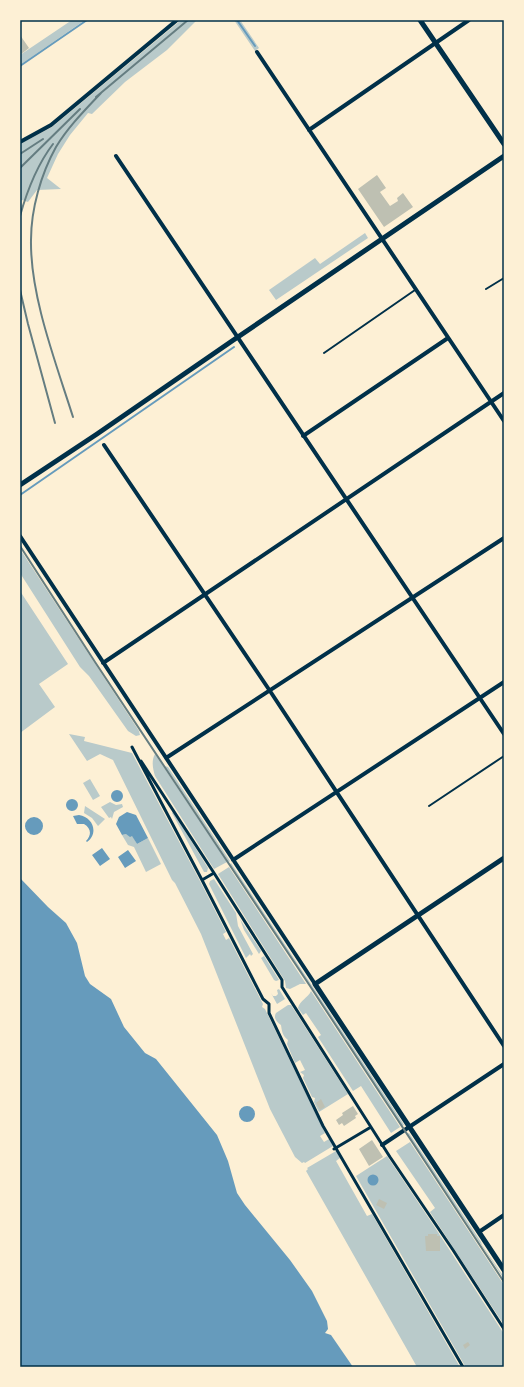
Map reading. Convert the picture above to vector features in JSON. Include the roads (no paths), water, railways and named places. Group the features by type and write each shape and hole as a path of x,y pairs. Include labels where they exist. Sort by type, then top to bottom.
{"street":[{"path":"20,142 51,125 177,20"},
{"path":"420,20 504,144"},
{"path":"309,130 469,20"},
{"path":"257,52 504,421"},
{"path":"116,156 504,734"},
{"path":"20,485 98,434 237,337 504,156"},
{"path":"303,436 448,338"},
{"path":"103,663 504,393"},
{"path":"104,445 338,793 504,1046"},
{"path":"20,536 504,1270"},
{"path":"166,758 504,538"},
{"path":"234,860 338,793 504,682"},
{"path":"463,1367 323,1126 268,1011 269,1004 263,999 132,747 214,872 282,980 282,987 382,1145 504,1329"},
{"path":"315,984 504,858"},
{"path":"202,880 214,872"},
{"path":"382,1145 504,1064"},
{"path":"335,1148 371,1127"},
{"path":"479,1232 504,1215"}],"lane":[{"path":"486,289 504,278"},
{"path":"324,352 416,290"},
{"path":"429,806 504,756"}],"water":[{"path":"119,790 122,791 122,801 115,802 112,801 111,794 112,791"},
{"path":"74,799 77,800 77,810 70,811 67,810 66,803 67,800"},
{"path":"127,812 136,815 148,838 137,844 132,836 130,837 126,834 122,835 116,824 119,817"},
{"path":"79,815 88,819 93,826 93,834 87,842 86,841 90,834 89,830 84,824 77,824 73,816"},
{"path":"34,817 40,820 43,826 40,832 34,835 28,832 25,826 28,820"},
{"path":"102,848 110,859 100,866 92,855"},
{"path":"128,850 136,861 125,868 118,857"},
{"path":"20,878 66,923 77,943 85,976 90,984 111,999 124,1027 145,1053 156,1059 217,1135 228,1161 237,1193 290,1260 312,1291 327,1321 328,1329 325,1333 331,1335 353,1367 20,1367"},
{"path":"247,1106 253,1108 255,1114 253,1120 247,1122 241,1120 239,1114 241,1108"},
{"path":"371,1175 375,1175 377,1176 377,1184 371,1185 368,1182 368,1178"}],"waterway":[{"path":"20,66 87,20"},
{"path":"237,20 255,46"},
{"path":"20,495 234,347"}],"railway":[{"path":"96,97 188,20"},
{"path":"73,417 39,306 32,261 31,228 41,180 56,147 71,126 101,93"},
{"path":"20,168 80,109"},
{"path":"20,154 43,139"},
{"path":"20,216 33,178 53,144"},
{"path":"20,290 55,423"},
{"path":"20,546 504,1282"}]}
